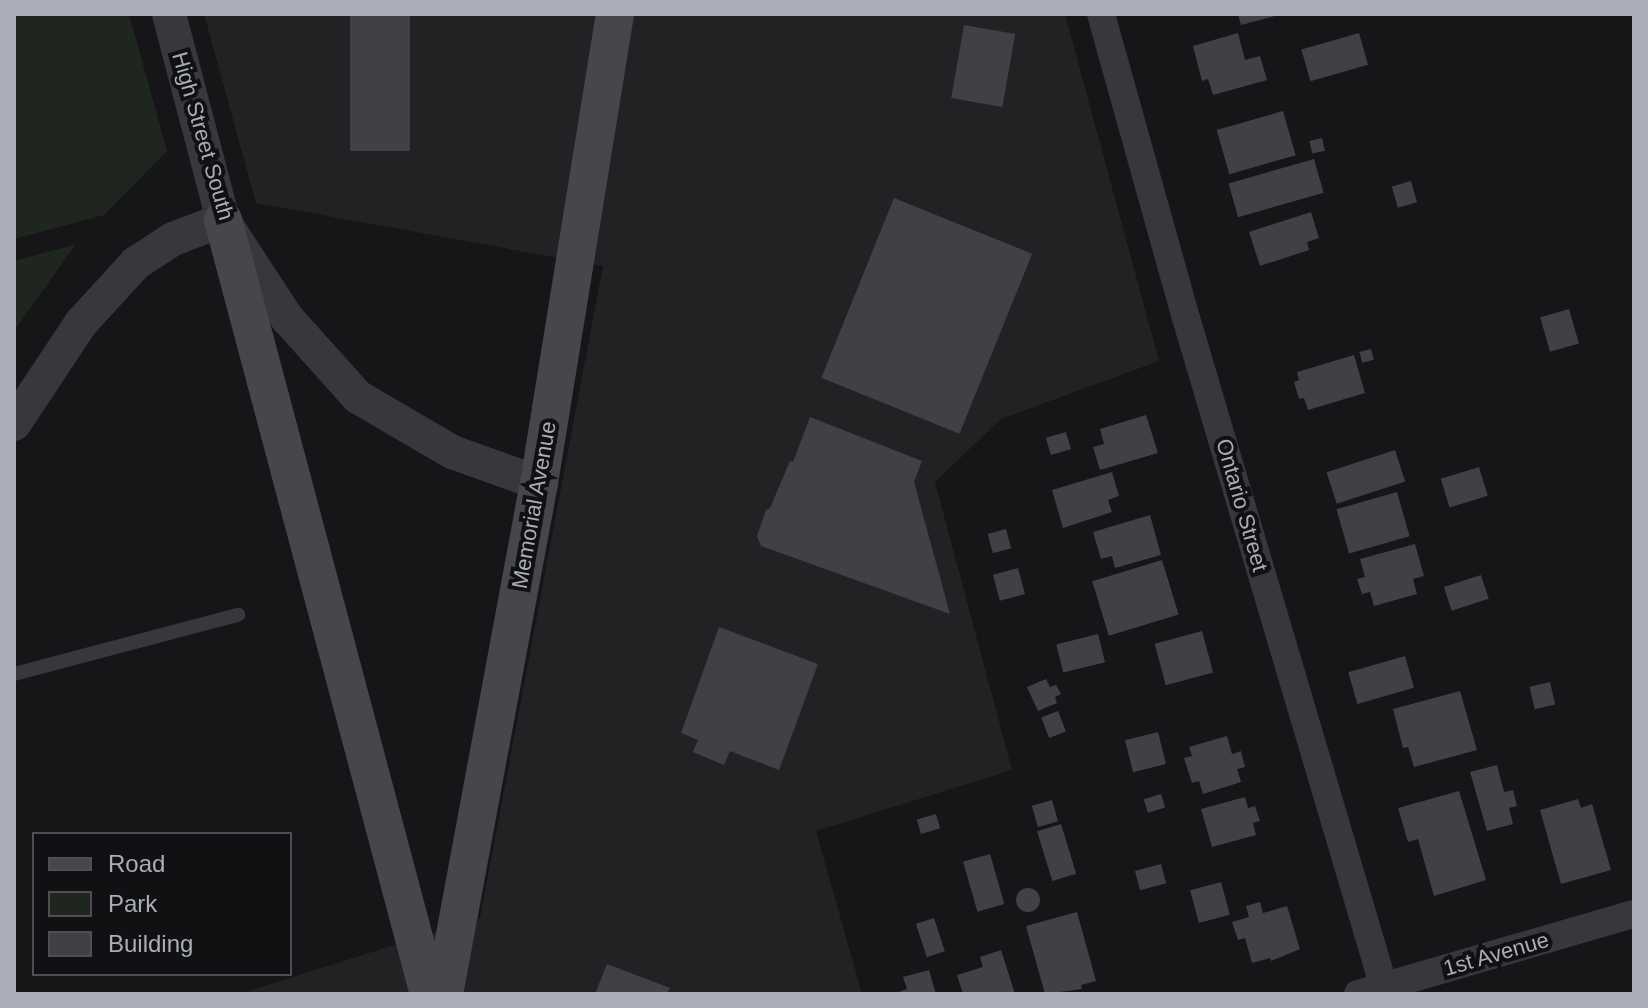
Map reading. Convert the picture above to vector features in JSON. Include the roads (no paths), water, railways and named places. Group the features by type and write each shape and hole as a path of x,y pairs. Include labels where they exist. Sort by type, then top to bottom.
{"main road":[{"name":"Memorial Avenue","path":"444,994 539,483 615,14"},
{"path":"223,220 429,994"}],"street":[{"name":"High Street South","path":"169,14 223,220 287,318 358,397 452,452 539,483"},
{"name":"Ontario Street","path":"1101,14 1376,991"},
{"path":"14,424 81,323 136,263 173,239 223,220"},
{"name":"1st Avenue","path":"1376,991 1633,919"}],"lane":[{"path":"14,674 238,615"}]}
